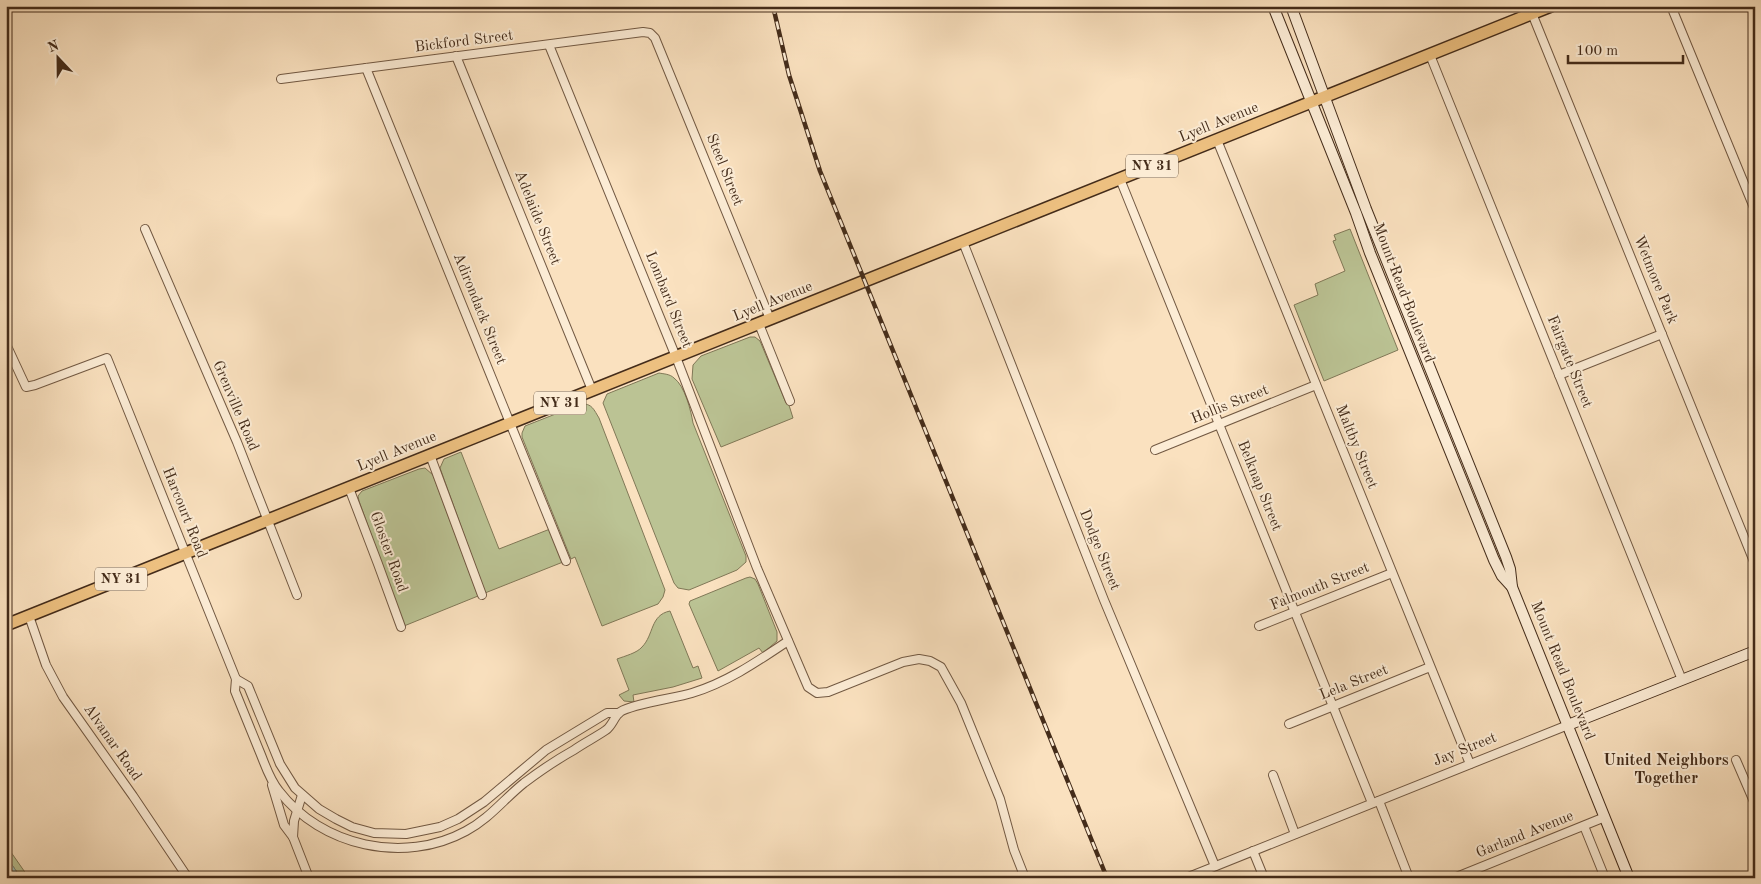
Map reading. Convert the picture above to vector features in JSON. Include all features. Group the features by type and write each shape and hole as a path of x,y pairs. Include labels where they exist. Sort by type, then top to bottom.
{"main road":[{"name":"Mount Read Boulevard","path":"1273,6 1494,560 1502,576 1512,587"},
{"name":"Mount Read Boulevard","path":"1291,6 1369,217 1506,556 1512,587 1629,878"},
{"name":"Lyell Avenue","path":"6,625 1311,103 1430,55 1531,10 1551,6"},
{"name":"Jay Street","path":"1568,725 1755,651"}],"street":[{"path":"1671,6 1755,210"},
{"name":"Wetmore Park","path":"1531,10 1755,564"},
{"name":"Bickford Street","path":"281,79 643,32 650,33"},
{"name":"Steel Street","path":"650,33 655,38 770,319"},
{"name":"Lombard Street","path":"549,45 676,357 757,568 808,688 817,693 828,692 903,662 919,659 930,661 941,667 961,703 1000,799 1014,850 1025,878"},
{"name":"Fairgate Street","path":"1430,55 1682,680"},
{"name":"Adelaide Street","path":"456,56 592,390"},
{"name":"Adirondack Street","path":"366,68 566,561"},
{"name":"Maltby Street","path":"1217,140 1470,764"},
{"name":"Belknap Street","path":"1120,179 1294,612 1333,706 1410,878"},
{"name":"Grenville Road","path":"146,229 237,442 297,595"},
{"name":"Dodge Street","path":"963,242 1110,614 1215,866"},
{"path":"759,324 790,401"},
{"path":"1559,375 1662,334"},
{"name":"Harcourt Road","path":"6,344 26,387 107,358 236,679"},
{"name":"Hollis Street","path":"1155,450 1316,385"},
{"path":"430,455 482,594"},
{"name":"Gloster Road","path":"349,488 400,627"},
{"name":"Falmouth Street","path":"1259,626 1392,573"},
{"name":"Alvanar Road","path":"29,616 46,665 63,697 188,878"},
{"path":"270,777 279,791 298,809 314,823 335,835 373,846 392,848 413,848 448,839 482,822 523,784 554,762 608,729 619,713 627,708 693,693 712,686 758,662 788,641"},
{"name":"Lela Street","path":"1289,724 1430,667"},
{"path":"309,878 293,837 284,825 270,777 235,691 236,679 248,686 280,764 294,788 319,809 336,819 352,827 374,833 406,834 440,827 458,820 484,802 546,750 607,713 619,713"},
{"name":"Jay Street","path":"1186,878 1568,725"},
{"path":"1736,760 1755,804"},
{"path":"1273,775 1295,834"},
{"path":"293,837 294,821 302,795"},
{"name":"Garland Avenue","path":"1454,878 1605,817"},
{"path":"1584,826 1605,878"},
{"path":"1253,851 1264,878"}],"green space":[{"path":"1350,229 1398,350 1324,381 1294,305 1318,295 1315,284 1345,271 1333,241 1336,240 1334,235"},
{"path":"750,337 755,337 760,341 786,403 788,402 793,418 721,447 692,379 693,365 701,356"},
{"path":"659,373 672,377 678,382 684,393 693,423 746,556 746,562 737,570 689,590 678,588 674,583 603,403 607,394"},
{"path":"581,404 590,406 599,418 665,590 658,604 602,626 575,557 571,559 522,437 525,426"},
{"path":"461,452 499,549 550,529 563,562 485,593 440,468 444,459"},
{"path":"425,468 433,475 478,596 404,626 358,496 362,491"},
{"path":"750,577 755,579 758,584 777,632 777,641 763,653 759,648 718,671 689,604 690,601"},
{"path":"670,611 693,668 698,666 702,678 673,687 633,695 634,702 624,701 619,695 629,690 617,659 640,649 646,642 659,617"},
{"path":"6,845 29,878 21,878 6,856"}],"water":[{"path":"6,856 21,878 6,878"}],"railway":[{"path":"773,6 789,75 820,171 1107,878"}],"district":[{"name":"United Neighbors Together","path":"1666,770"}]}
